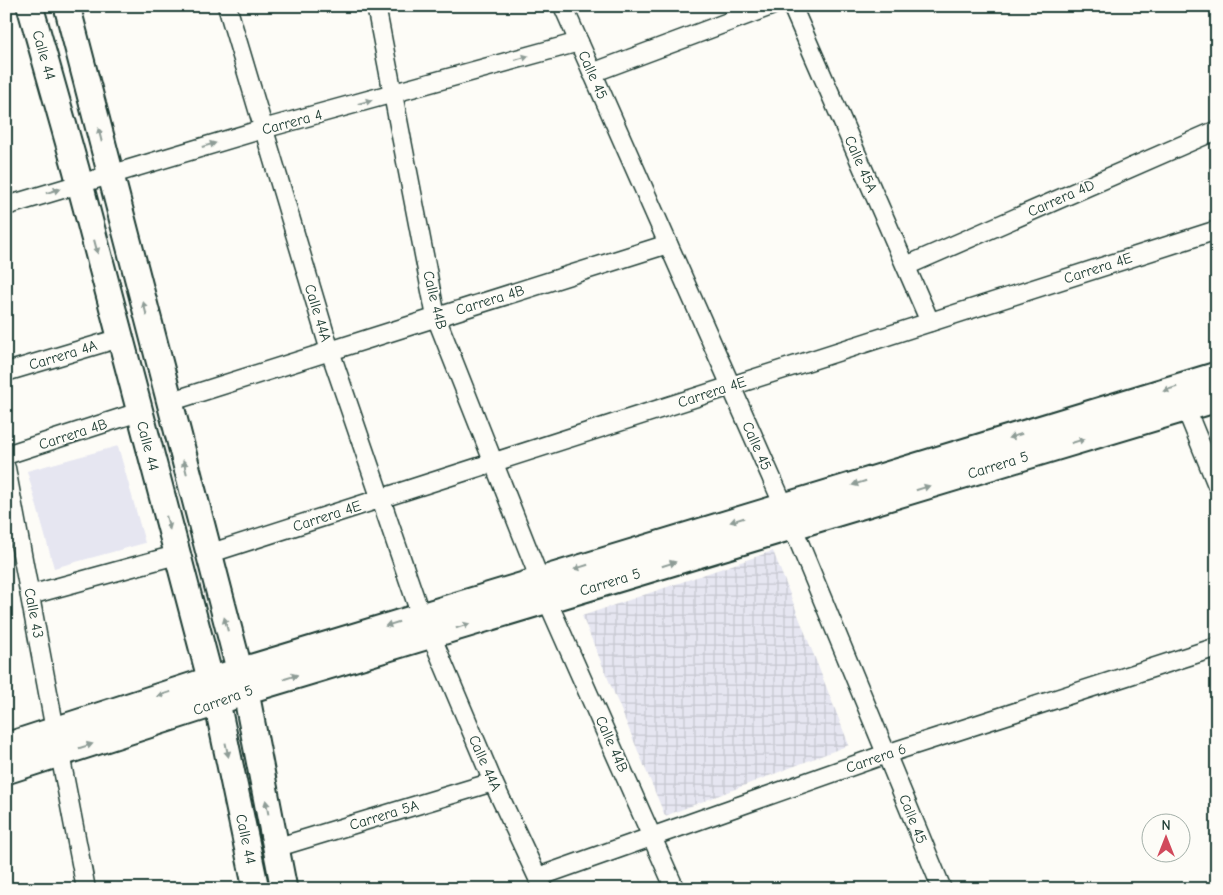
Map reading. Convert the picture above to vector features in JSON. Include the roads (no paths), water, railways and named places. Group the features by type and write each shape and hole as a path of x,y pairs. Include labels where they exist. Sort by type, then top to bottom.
{"main road":[{"name":"Calle 44","path":"30,6 214,691 256,889"},
{"name":"Calle 44","path":"67,6 241,682 284,889"},
{"name":"Carrera 5","path":"788,517 1217,375"},
{"name":"Carrera 5","path":"6,772 60,754 214,691 241,682 788,517 1217,400"},
{"name":"Carrera 5","path":"6,746 55,730 214,691"}],"street":[{"name":"Calle 44A","path":"227,6 330,351 426,626 493,782 541,883"},
{"name":"Calle 44B","path":"376,6 436,317 543,590 654,838 674,889"},
{"name":"Calle 45","path":"563,6 788,517 942,889"},
{"path":"592,73 771,6"},
{"name":"Calle 45A","path":"792,6 930,322"},
{"name":"Carrera 4","path":"6,206 263,129 394,95 579,42"},
{"name":"Carrera 4D","path":"906,266 1217,130"},
{"name":"Carrera 4E","path":"208,554 1217,230"},
{"name":"Carrera 4B","path":"169,402 668,244"},
{"name":"Carrera 4A","path":"6,372 120,338"},
{"path":"1186,409 1217,485"},
{"name":"Carrera 4B","path":"6,455 139,412"},
{"name":"Calle 43","path":"6,468 55,730"},
{"path":"30,596 176,555"},
{"name":"Carrera 6","path":"541,883 654,838 886,754 1217,647"},
{"path":"60,754 86,889"},
{"name":"Carrera 5A","path":"275,848 493,782"}]}
